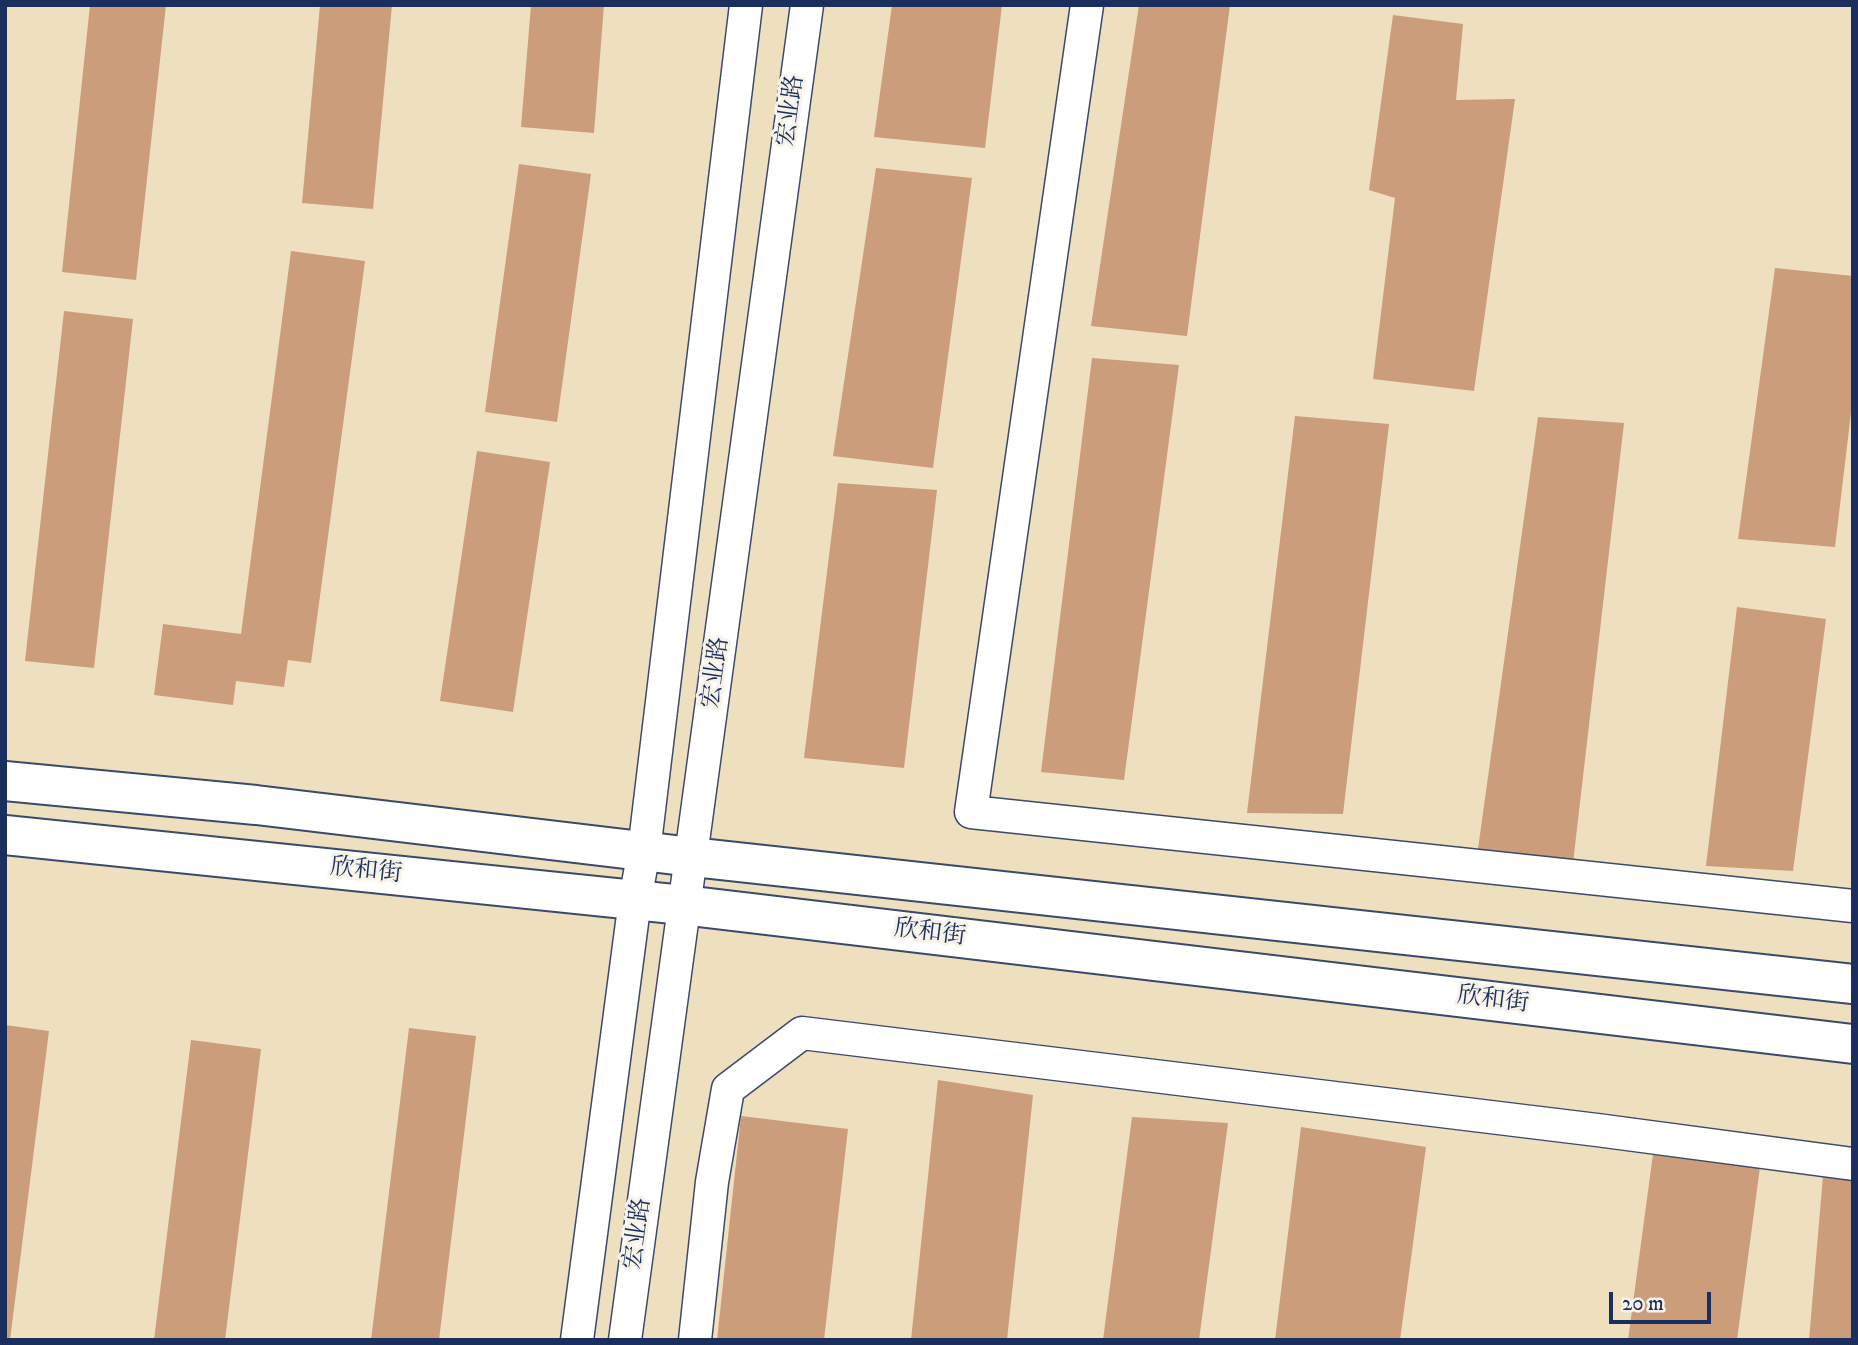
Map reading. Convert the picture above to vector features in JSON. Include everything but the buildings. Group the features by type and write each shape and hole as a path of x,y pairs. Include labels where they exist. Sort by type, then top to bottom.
{"street":[{"name":"宏业路","path":"577,1340 635,900 644,851 746,5"},
{"name":"宏业路","path":"625,1340 807,5"},
{"path":"1087,5 971,812 1853,906"},
{"name":"欣和街","path":"5,781 256,805 692,857 1853,984"},
{"path":"250,859 274,848 283,834 281,820 256,805"},
{"name":"欣和街","path":"5,835 683,905 1853,1044"},
{"path":"1090,953 1067,942 1061,928 1072,918 1086,914 1161,908"},
{"path":"695,1340 712,1182 728,1089 802,1033 1583,1128 1853,1164"}]}
